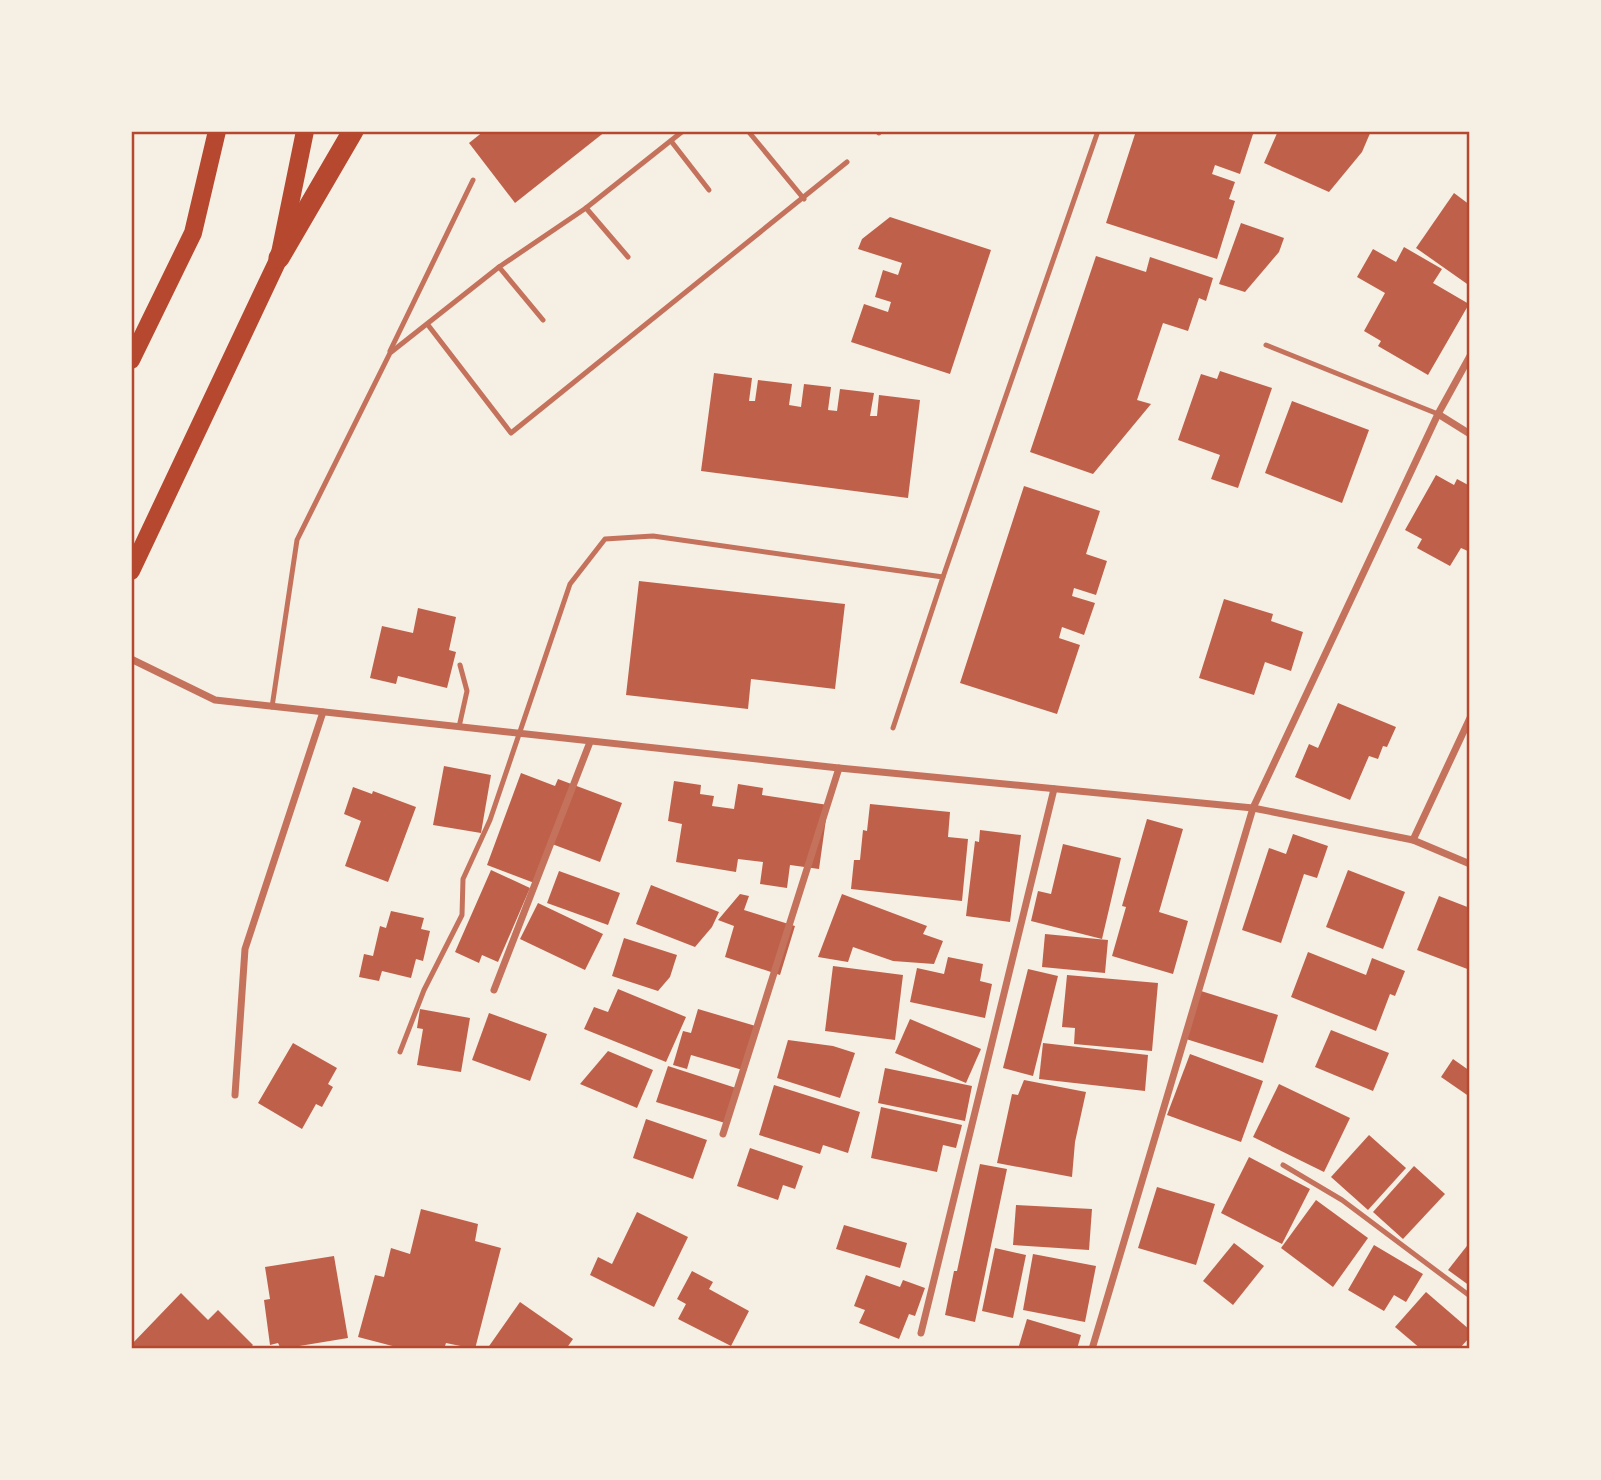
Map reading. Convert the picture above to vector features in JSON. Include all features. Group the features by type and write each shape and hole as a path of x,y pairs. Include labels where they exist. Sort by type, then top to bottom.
{"highway":[{"path":"279,258 353,131"}],"main road":[{"path":"131,360 192,233 217,131"},
{"path":"131,571 279,258 305,131"}],"street":[{"path":"1092,1349 1253,808 1438,414 1470,356"},
{"path":"1438,414 1470,434"},
{"path":"131,659 215,700 839,768 1253,808 1413,840 1470,864"},
{"path":"235,1095 245,949 323,712"},
{"path":"1413,840 1470,718"},
{"path":"494,990 590,742"},
{"path":"723,1134 839,768"},
{"path":"921,1333 1054,789"}],"lane":[{"path":"390,353 499,267 586,208 683,131"},
{"path":"748,131 804,199"},
{"path":"893,728 1098,131"},
{"path":"671,141 709,190"},
{"path":"428,325 511,433 847,162"},
{"path":"272,707 296,540 473,180"},
{"path":"586,208 628,257"},
{"path":"499,267 543,320"},
{"path":"1266,345 1438,414"},
{"path":"400,1052 424,990 462,915 463,879 489,820 570,584 605,540 653,536 943,577"},
{"path":"459,727 467,691 460,665"},
{"path":"1283,1165 1342,1200 1470,1296"}],"building":[{"path":"484,131 606,131 515,203 469,143"},
{"path":"1136,131 1254,131 1240,174 1215,165 1212,174 1235,182 1229,199 1235,201 1217,259 1106,223"},
{"path":"1278,131 1371,131 1362,152 1329,192 1264,163"},
{"path":"1454,193 1470,205 1470,286 1416,248"},
{"path":"890,217 991,250 950,374 851,342 864,304 888,312 891,302 875,297 883,270 898,275 902,263 858,249 862,239"},
{"path":"1241,223 1284,238 1279,252 1245,292 1219,284"},
{"path":"1404,247 1442,269 1433,283 1469,304 1428,375 1378,346 1381,341 1364,331 1385,293 1357,277 1373,249 1396,262"},
{"path":"1096,256 1146,272 1150,257 1213,278 1206,301 1199,298 1188,331 1163,323 1137,400 1151,404 1093,474 1030,452"},
{"path":"1220,371 1272,388 1238,488 1211,479 1220,455 1178,440 1201,374 1217,379"},
{"path":"714,373 752,378 749,401 755,401 758,380 792,384 789,405 801,407 804,384 831,387 828,410 837,411 840,389 874,393 870,416 877,416 879,395 920,400 908,498 701,471"},
{"path":"1292,401 1369,430 1342,503 1265,473"},
{"path":"1436,475 1454,485 1457,479 1470,486 1470,552 1461,548 1450,566 1417,548 1422,539 1405,530"},
{"path":"1024,486 1100,511 1086,554 1107,561 1096,595 1074,588 1072,596 1095,603 1084,635 1062,627 1059,638 1080,645 1057,714 960,683"},
{"path":"639,581 845,604 835,689 751,679 748,709 626,695"},
{"path":"1224,599 1273,614 1271,621 1303,632 1291,671 1265,662 1254,695 1199,678"},
{"path":"418,608 456,617 449,650 456,652 447,688 398,676 396,684 370,678 382,626 413,633"},
{"path":"1338,703 1396,727 1378,759 1369,756 1350,800 1295,777 1309,744 1318,748"},
{"path":"444,766 491,775 481,833 433,825"},
{"path":"521,773 555,786 558,779 622,803 600,862 552,844 537,884 487,865"},
{"path":"674,781 701,785 700,794 714,796 712,806 734,809 738,784 763,788 762,795 828,805 819,869 790,865 787,888 760,884 763,862 738,859 736,872 676,862 682,824 668,821"},
{"path":"353,787 372,794 373,791 416,807 388,882 345,866 361,821 344,814"},
{"path":"870,804 950,812 948,837 968,839 962,901 851,889 854,860 860,860 863,830 867,831"},
{"path":"1147,819 1183,829 1159,912 1188,921 1173,974 1112,956 1126,907 1122,906"},
{"path":"980,830 1021,835 1010,922 966,916 975,841 979,842"},
{"path":"1293,834 1328,846 1317,878 1304,874 1281,943 1242,930 1269,848 1286,854"},
{"path":"1063,844 1121,858 1102,939 1031,921 1038,891 1051,894"},
{"path":"491,870 530,888 498,962 482,955 479,963 455,952"},
{"path":"1348,870 1405,892 1383,949 1326,927"},
{"path":"559,871 620,893 608,925 547,903"},
{"path":"651,885 719,912 712,927 695,947 636,924"},
{"path":"740,894 749,896 744,910 795,926 780,975 725,957 734,926 718,920"},
{"path":"842,894 927,926 923,934 943,941 934,964 893,961 853,947 848,962 818,957"},
{"path":"1439,896 1470,908 1470,970 1417,950"},
{"path":"538,903 603,934 585,970 520,939"},
{"path":"391,911 424,918 421,929 430,931 423,961 416,959 411,978 382,971 379,981 359,977 364,954 373,956 380,926 386,928"},
{"path":"1045,934 1108,940 1105,973 1042,967"},
{"path":"624,938 677,955 670,977 658,991 612,976"},
{"path":"1308,952 1366,975 1372,958 1405,971 1395,996 1390,994 1376,1031 1291,997"},
{"path":"948,957 983,964 980,981 992,984 985,1018 910,1002 917,968 944,974"},
{"path":"833,966 903,975 895,1040 825,1031"},
{"path":"1028,969 1058,976 1033,1076 1003,1068"},
{"path":"1067,975 1158,983 1152,1051 1074,1044 1075,1028 1062,1027"},
{"path":"618,989 686,1017 666,1062 584,1029 594,1007 608,1012"},
{"path":"1201,991 1278,1015 1263,1063 1186,1039"},
{"path":"420,1009 470,1018 461,1072 417,1065 423,1029 417,1028"},
{"path":"698,1009 759,1027 746,1071 691,1055 687,1069 673,1065 683,1031 691,1033"},
{"path":"489,1013 547,1034 530,1081 472,1060"},
{"path":"910,1019 981,1049 966,1083 895,1053"},
{"path":"1331,1030 1389,1053 1373,1091 1315,1067"},
{"path":"788,1040 833,1046 855,1053 840,1098 777,1078"},
{"path":"293,1043 337,1068 328,1084 333,1087 322,1107 316,1104 302,1129 258,1103"},
{"path":"1043,1043 1148,1055 1145,1091 1039,1079"},
{"path":"608,1051 653,1070 637,1108 580,1084"},
{"path":"1190,1054 1263,1081 1241,1142 1167,1115"},
{"path":"1453,1059 1470,1071 1470,1097 1441,1077"},
{"path":"668,1066 736,1088 725,1123 656,1102"},
{"path":"885,1068 972,1086 965,1121 878,1103"},
{"path":"1024,1080 1086,1092 1075,1142 1072,1177 997,1163 1012,1094 1018,1095"},
{"path":"1279,1084 1350,1118 1324,1172 1253,1137"},
{"path":"774,1085 860,1112 848,1153 823,1145 820,1154 759,1135"},
{"path":"881,1107 962,1125 956,1148 943,1145 937,1172 871,1158"},
{"path":"646,1119 707,1140 693,1179 633,1158"},
{"path":"1369,1135 1406,1168 1368,1210 1331,1177"},
{"path":"750,1148 803,1166 795,1189 783,1185 778,1200 737,1186"},
{"path":"1249,1157 1310,1189 1282,1244 1221,1213"},
{"path":"980,1164 1007,1169 975,1322 945,1315"},
{"path":"1414,1166 1445,1194 1403,1239 1373,1212"},
{"path":"1157,1187 1215,1204 1196,1265 1138,1248"},
{"path":"1316,1200 1368,1238 1333,1287 1281,1248"},
{"path":"1016,1205 1092,1209 1089,1250 1013,1245"},
{"path":"421,1209 478,1224 475,1241 501,1248 475,1349 446,1343 444,1349 404,1349 358,1337 375,1275 384,1277 391,1248 410,1254"},
{"path":"637,1212 688,1237 654,1307 590,1275 598,1257 612,1264"},
{"path":"844,1225 907,1243 900,1268 836,1249"},
{"path":"1470,1242 1470,1286 1448,1270"},
{"path":"1234,1243 1264,1266 1233,1305 1203,1281"},
{"path":"1374,1245 1423,1274 1406,1302 1394,1295 1384,1311 1348,1290"},
{"path":"995,1248 1026,1255 1013,1318 982,1311"},
{"path":"1033,1254 1096,1266 1085,1322 1023,1310"},
{"path":"334,1256 348,1338 281,1349 278,1343 270,1345 264,1300 270,1299 265,1267"},
{"path":"692,1271 713,1282 709,1289 749,1311 731,1346 678,1319 686,1304 677,1299"},
{"path":"866,1275 900,1287 903,1280 925,1288 915,1316 909,1314 899,1339 859,1323 865,1310 854,1306"},
{"path":"1426,1292 1470,1330 1470,1337 1459,1349 1421,1349 1395,1327"},
{"path":"181,1293 208,1320 218,1310 253,1345 249,1349 131,1349 131,1345"},
{"path":"520,1302 573,1339 566,1349 487,1349"},
{"path":"1027,1319 1081,1335 1077,1349 1018,1349"}]}
